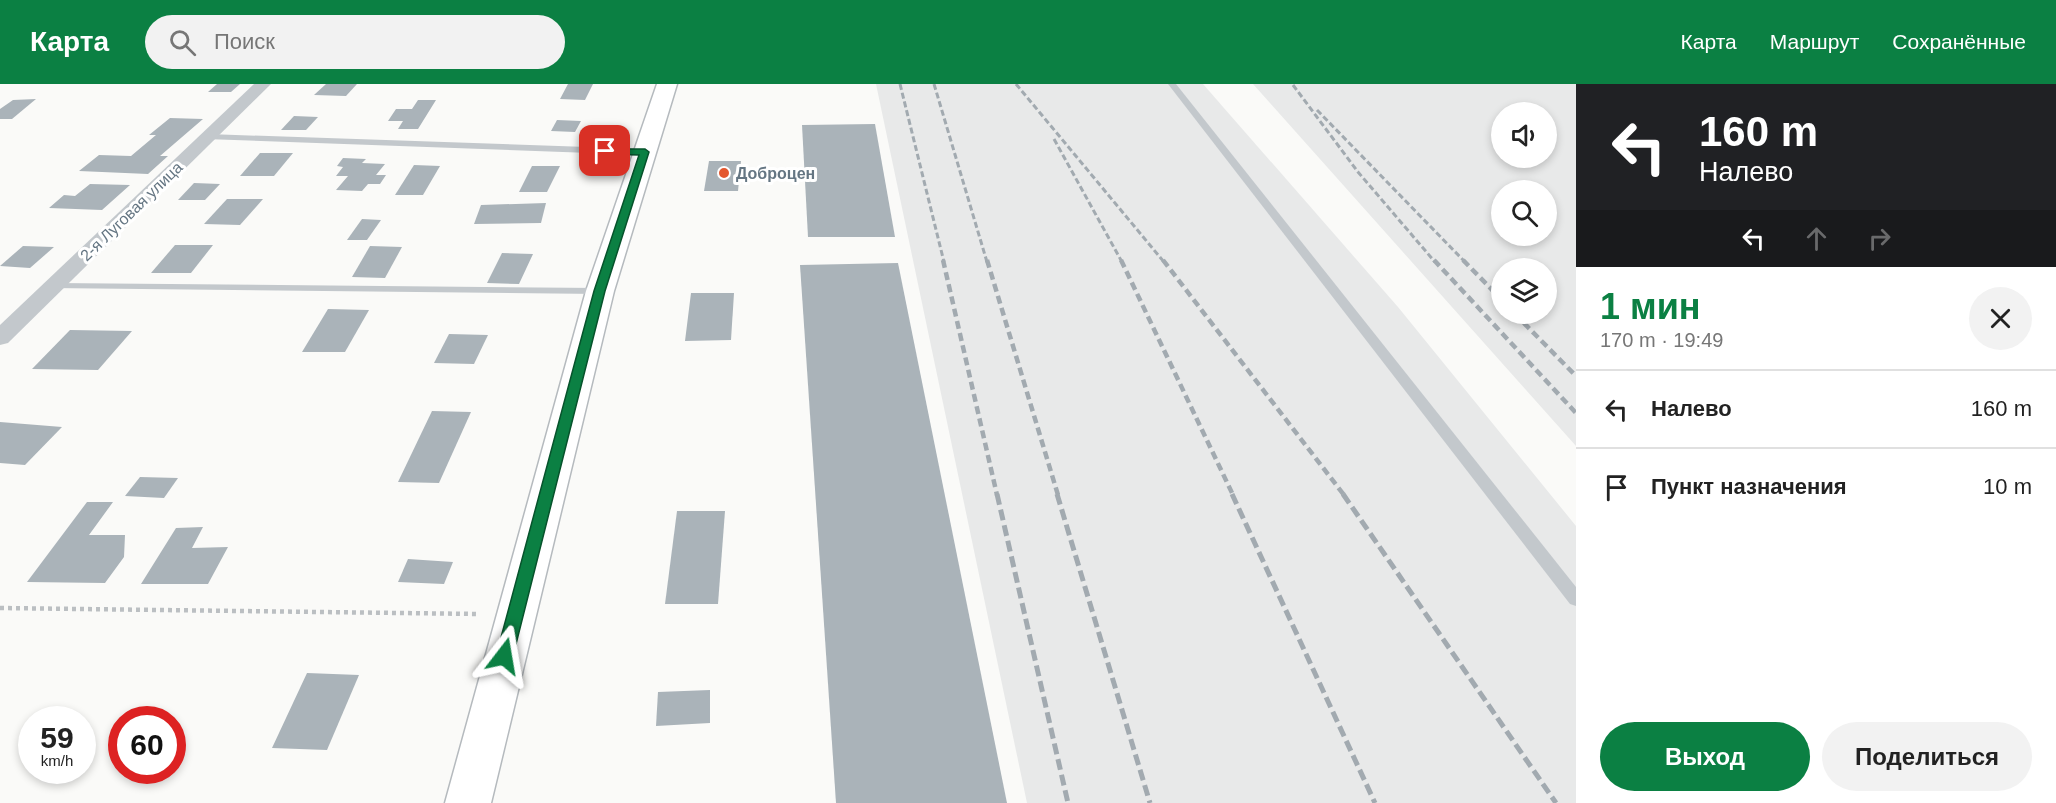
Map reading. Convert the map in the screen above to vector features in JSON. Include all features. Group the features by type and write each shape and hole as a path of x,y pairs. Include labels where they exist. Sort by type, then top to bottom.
{"main road":[{"path":"468,803 600,291 667,84"}],"street":[{"name":"2-я Луговая улица","path":"0,338 263,84"}],"lane":[{"path":"1172,84 1576,599"},
{"path":"207,137 645,152"},
{"path":"54,285 600,291"}],"path":[{"path":"0,608 515,614"}],"shaded area":[{"path":"876,84 1203,84 1398,307 1576,526 1576,803 1027,803"},
{"path":"1253,84 1576,84 1576,446"}],"building":[{"path":"217,84 240,84 231,92 208,92"},
{"path":"326,84 357,84 346,96 314,95"},
{"path":"568,84 593,84 585,100 560,99"},
{"path":"36,99 12,119 0,119 0,109 13,100"},
{"path":"418,100 436,100 418,129 398,129 403,121 388,121 396,109 412,109"},
{"path":"294,116 318,117 306,130 281,130"},
{"path":"170,118 203,119 160,156 168,156 148,174 79,171 99,155 131,156 156,135 149,135"},
{"path":"557,120 581,121 575,132 551,131"},
{"path":"875,124 895,237 808,237 802,125"},
{"path":"260,153 293,153 274,176 240,176"},
{"path":"343,158 366,159 362,163 385,164 376,175 386,175 380,184 368,184 362,191 336,190 348,176 336,176 343,167 337,166"},
{"path":"709,161 741,161 738,191 704,191"},
{"path":"414,165 440,166 423,195 395,195"},
{"path":"532,166 560,166 547,192 519,192"},
{"path":"194,183 220,184 205,200 178,200"},
{"path":"90,184 130,185 102,210 49,208 64,195 75,196"},
{"path":"227,199 263,199 240,225 204,224"},
{"path":"546,203 541,223 474,224 481,205"},
{"path":"362,219 381,220 367,240 347,240"},
{"path":"175,245 213,245 191,273 151,273"},
{"path":"23,246 54,247 30,268 0,266"},
{"path":"370,246 402,247 385,278 352,277"},
{"path":"502,253 533,254 519,284 487,283"},
{"path":"898,263 1007,803 836,803 800,265"},
{"path":"691,293 734,293 731,340 685,341"},
{"path":"328,309 369,310 345,352 302,352"},
{"path":"70,330 132,331 98,370 32,369"},
{"path":"449,334 488,335 474,364 434,363"},
{"path":"432,411 471,412 439,483 398,482"},
{"path":"0,422 62,427 25,465 0,463"},
{"path":"140,477 178,478 164,498 125,496"},
{"path":"87,502 113,502 89,535 125,535 124,557 105,583 27,582"},
{"path":"677,511 725,511 718,604 665,604"},
{"path":"203,527 192,548 228,547 208,584 141,584 176,528"},
{"path":"408,559 453,562 444,584 398,582"},
{"path":"307,673 359,675 327,750 272,748"},
{"path":"710,690 710,723 656,726 658,692"}],"railway":[{"path":"900,84 944,262"},
{"path":"934,84 987,262"},
{"path":"1016,84 1164,262"},
{"path":"1293,85 1358,172 1435,262"},
{"path":"1317,110 1465,262"},
{"path":"1054,139 1122,261"},
{"path":"943,260 997,495"},
{"path":"987,260 1058,495"},
{"path":"1163,260 1344,495"},
{"path":"1434,260 1576,413"},
{"path":"1463,260 1491,289"},
{"path":"1122,261 1233,495"},
{"path":"1525,324 1576,376"},
{"path":"997,494 1068,803"},
{"path":"1057,494 1150,803"},
{"path":"1232,494 1375,803"},
{"path":"1343,494 1556,803"}],"place":[{"name":"Доброцен","path":"724,173"}],"route":[{"path":"504,656 600,291 645,152 605,151"}]}
